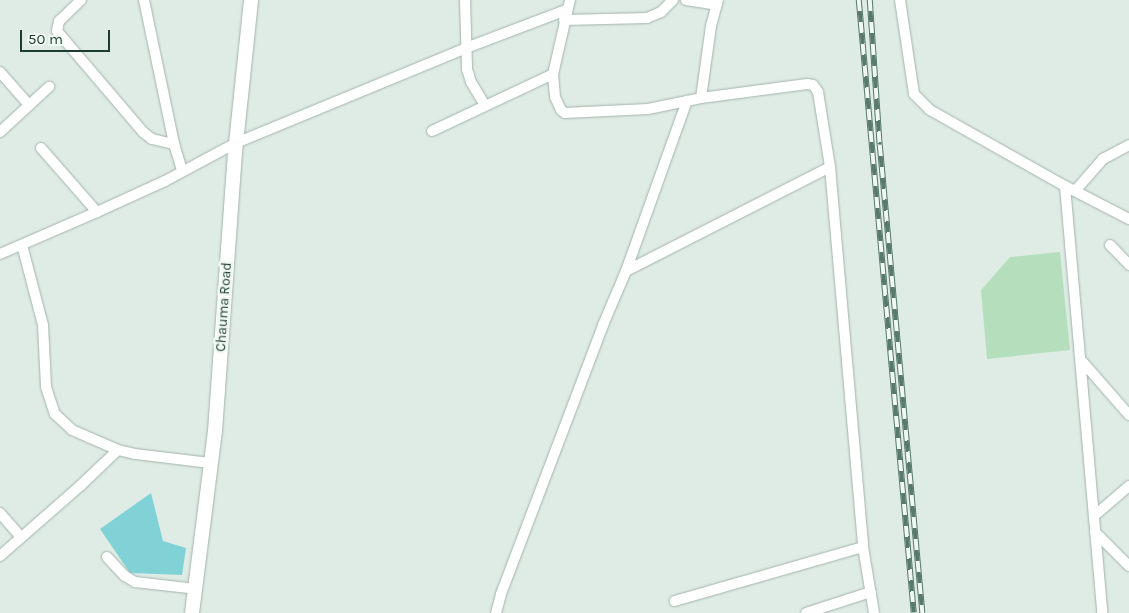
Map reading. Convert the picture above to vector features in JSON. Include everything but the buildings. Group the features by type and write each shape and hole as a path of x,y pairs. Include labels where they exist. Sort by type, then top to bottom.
{"street":[{"path":"81,0 59,21 57,32 143,132 152,139 174,144"},
{"path":"144,0 174,144 182,171"},
{"name":"Chauma Road","path":"192,613 211,463 236,143 251,0"},
{"path":"465,0 468,75 485,105"},
{"path":"0,254 97,212 236,143 466,48 567,10 647,18 661,12 673,0"},
{"path":"686,0 718,3 712,26 701,98"},
{"path":"900,0 914,94 930,110 1070,189 1129,219"},
{"path":"567,10 553,74 555,97 561,110 565,113 648,108 701,98 813,85 818,92 830,167 863,547 874,613"},
{"path":"0,72 29,104"},
{"path":"432,130 553,74"},
{"path":"0,132 49,87"},
{"path":"496,613 513,562 603,325 626,270 687,101"},
{"path":"1070,189 1103,159 1129,145"},
{"path":"41,148 97,212"},
{"path":"626,270 830,167"},
{"path":"1070,189 1081,360 1102,613"},
{"path":"22,244 43,325 46,387 54,414 72,430 118,450 135,454 211,463"},
{"path":"1110,245 1129,265"},
{"path":"1081,360 1129,416"},
{"path":"0,556 118,450"},
{"path":"1094,516 1129,486"},
{"path":"0,513 21,537"},
{"path":"1095,532 1129,566"},
{"path":"675,601 863,547"},
{"path":"108,557 125,576 134,582 196,589"},
{"path":"806,613 871,592"}],"green space":[{"path":"1060,252 1070,350 987,359 981,290 1010,257"}],"water":[{"path":"151,493 163,541 186,548 182,575 130,573 100,529"}],"railway":[{"path":"859,0 914,613"},
{"path":"870,0 880,145 923,613"}]}
